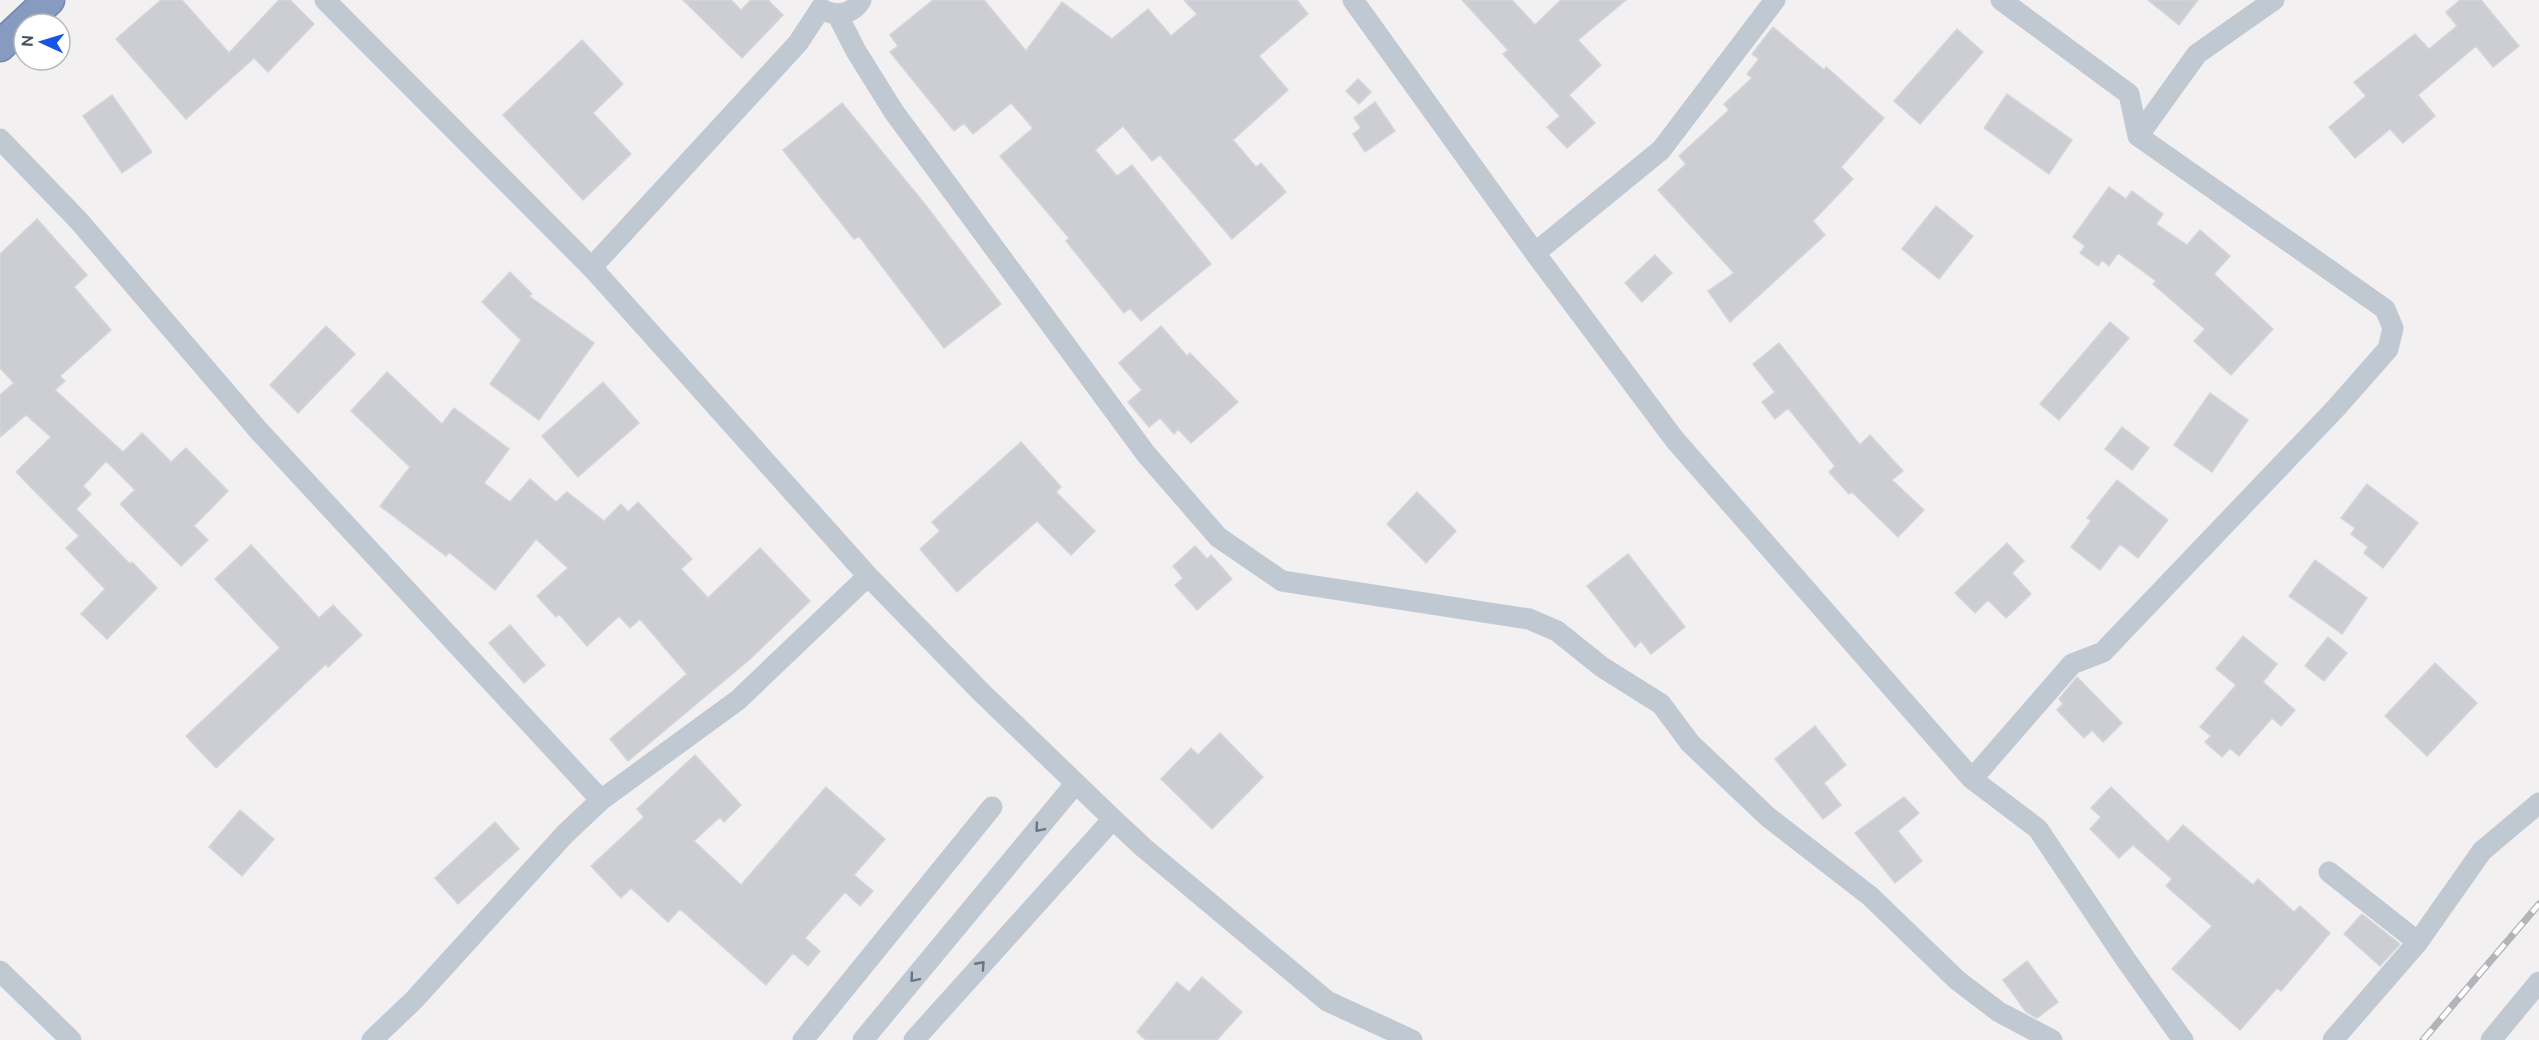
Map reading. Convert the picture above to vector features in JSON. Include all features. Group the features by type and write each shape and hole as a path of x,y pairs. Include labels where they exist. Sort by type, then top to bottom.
{"highway":[{"path":"0,46 49,0"}],"street":[{"path":"325,0 592,267 868,576 981,692 1113,819 1153,856 1327,1001 1406,1038"},
{"path":"824,7 848,12 861,0"},
{"path":"1353,0 1535,253 1675,440 1972,778 2038,829 2183,1040"},
{"path":"1535,253 1660,150 1775,0"},
{"path":"1972,778 2072,664 2103,652 2336,408 2388,349 2393,328 2385,309 2138,136 2128,93 2001,0"},
{"path":"2138,136 2197,54 2274,0"},
{"path":"592,267 791,51 824,7"},
{"path":"824,7 894,112 1146,454 1218,537 1282,581 1529,619 1557,631 1602,667 1661,704 1690,743 1768,817 1870,896 1957,980 1999,1012 2052,1040"},
{"path":"0,139 79,221 259,431 602,800"},
{"path":"372,1040 414,1000 565,834 602,800 738,700 868,576"},
{"path":"863,1040 1076,783"},
{"path":"2333,1040 2418,942 2482,852 2539,803"},
{"path":"803,1040 992,807"},
{"path":"914,1040 1113,819"},
{"path":"2329,872 2418,942"},
{"path":"0,971 71,1040"},
{"path":"2491,1040 2539,982"}],"building":[{"path":"161,0 182,0 229,53 279,0 290,0 314,24 268,72 254,58 186,119 116,39"},
{"path":"683,0 731,0 741,10 751,0 768,0 783,15 742,58"},
{"path":"933,0 984,0 1026,51 1062,2 1112,39 1148,9 1171,36 1197,14 1184,0 1297,0 1308,14 1259,56 1288,90 1233,140 1256,167 1261,163 1286,192 1232,239 1160,155 1152,161 1123,126 1095,150 1117,176 1132,165 1211,264 1141,321 1130,308 1124,313 1066,241 1069,238 1000,156 1033,128 1011,103 973,134 964,123 954,131 890,52 898,46 890,35"},
{"path":"1462,0 1512,0 1535,25 1561,0 1626,0 1578,40 1601,65 1569,95 1595,123 1567,148 1547,127 1560,116 1503,54 1508,50"},
{"path":"2148,0 2198,0 2179,25"},
{"path":"2460,0 2481,0 2519,46 2493,67 2476,46 2418,95 2435,116 2403,143 2390,129 2355,158 2329,127 2366,96 2354,82 2415,34 2429,49 2457,26 2446,12"},
{"path":"1773,27 1824,70 1826,67 1884,118 1841,167 1853,179 1813,221 1825,235 1730,322 1708,291 1734,273 1658,190 1686,164 1679,156 1729,110 1724,104 1752,78 1747,74 1759,59 1752,54"},
{"path":"1957,29 1983,52 1920,124 1894,101"},
{"path":"582,40 623,84 593,113 631,154 583,200 503,115"},
{"path":"1358,79 1371,92 1359,104 1346,91"},
{"path":"2007,94 2072,140 2049,174 1984,128"},
{"path":"112,95 152,152 122,173 83,116"},
{"path":"1375,102 1395,131 1365,152 1353,134 1361,128 1354,118"},
{"path":"842,103 924,203 1001,304 944,348 859,236 854,239 783,150"},
{"path":"2109,187 2126,199 2132,191 2163,214 2156,224 2187,245 2200,230 2230,256 2214,274 2273,329 2231,375 2194,341 2205,329 2153,284 2156,281 2118,253 2109,266 2102,260 2098,266 2080,253 2085,246 2073,237"},
{"path":"1936,206 1973,236 1939,279 1902,249"},
{"path":"37,219 87,275 74,287 111,330 60,376 65,381 55,390 123,452 142,433 171,462 186,448 228,491 194,526 208,540 181,566 120,504 135,490 106,461 83,486 91,494 76,509 157,588 107,639 81,614 105,589 66,548 79,536 16,472 51,437 26,415 0,437 0,395 14,383 0,368 0,254"},
{"path":"1655,255 1672,273 1642,302 1625,283"},
{"path":"510,272 532,294 529,296 594,343 539,420 490,384 521,340 482,302"},
{"path":"2110,322 2129,338 2059,420 2040,404"},
{"path":"326,326 355,354 298,413 270,385"},
{"path":"1161,326 1187,356 1190,353 1238,402 1191,443 1178,429 1174,434 1160,418 1149,427 1128,402 1142,390 1119,363"},
{"path":"1779,343 1860,445 1870,435 1903,471 1892,480 1924,510 1898,537 1852,492 1849,494 1829,472 1835,466 1788,408 1775,419 1762,402 1775,392 1753,364"},
{"path":"387,372 442,424 454,408 509,449 484,483 510,502 530,479 556,502 567,492 604,521 621,504 628,512 638,502 692,559 681,569 708,598 760,548 810,601 749,660 628,761 610,739 687,674 640,619 630,628 619,616 587,646 559,614 556,617 537,596 568,568 536,539 495,590 449,552 446,556 380,506 410,467 351,411"},
{"path":"603,382 639,423 578,477 542,436"},
{"path":"2210,393 2248,420 2212,472 2174,445"},
{"path":"2122,427 2149,448 2132,470 2105,449"},
{"path":"1021,442 1061,487 1056,492 1095,531 1071,555 1037,521 957,592 920,549 940,531 932,522"},
{"path":"2117,480 2168,520 2138,558 2120,544 2100,570 2071,547 2091,521 2087,518"},
{"path":"2367,484 2418,523 2383,568 2364,553 2368,547 2351,534 2355,528 2341,518"},
{"path":"1417,492 1456,531 1426,563 1387,524"},
{"path":"2007,543 2024,561 2012,573 2031,594 2006,618 1988,600 1975,613 1955,593"},
{"path":"251,545 319,618 333,605 362,635 328,667 326,664 216,768 186,736 280,648 215,579"},
{"path":"1195,546 1207,559 1211,555 1232,579 1197,610 1175,585 1183,578 1173,566"},
{"path":"1628,554 1685,627 1651,654 1641,641 1635,647 1587,586"},
{"path":"2315,560 2367,598 2342,634 2289,596"},
{"path":"510,625 545,665 524,683 489,643"},
{"path":"2243,636 2277,664 2263,682 2295,710 2281,726 2272,718 2239,756 2230,748 2222,757 2205,742 2211,736 2200,727 2236,685 2216,669"},
{"path":"2328,637 2347,653 2324,681 2305,666"},
{"path":"2435,663 2477,703 2427,756 2385,716"},
{"path":"2077,677 2122,723 2103,742 2092,730 2084,738 2057,710 2063,704 2059,699"},
{"path":"1815,726 1846,765 1824,783 1841,805 1823,819 1775,759"},
{"path":"1220,733 1263,777 1212,829 1161,779 1191,748 1198,755"},
{"path":"695,755 741,805 724,822 720,817 694,841 741,885 826,787 885,839 854,875 873,891 860,906 845,892 805,938 820,951 808,966 793,953 766,985 680,909 668,922 631,888 621,898 591,866 644,817 637,809"},
{"path":"2111,787 2168,842 2183,825 2253,885 2258,879 2294,912 2300,906 2330,933 2281,991 2277,988 2240,1030 2172,969 2212,926 2166,886 2172,879 2133,845 2119,858 2090,829 2101,817 2091,808"},
{"path":"1904,797 1919,813 1898,831 1922,861 1895,883 1855,833"},
{"path":"240,810 274,839 242,876 209,847"},
{"path":"495,822 519,849 458,904 435,878"},
{"path":"2362,914 2400,944 2380,966 2344,934"},
{"path":"2027,961 2058,1002 2037,1018 2026,1012 2003,980"},
{"path":"1202,977 1242,1012 1217,1040 1146,1040 1137,1032 1177,982 1189,992"}],"railway":[{"path":"2423,1040 2539,904"}]}
